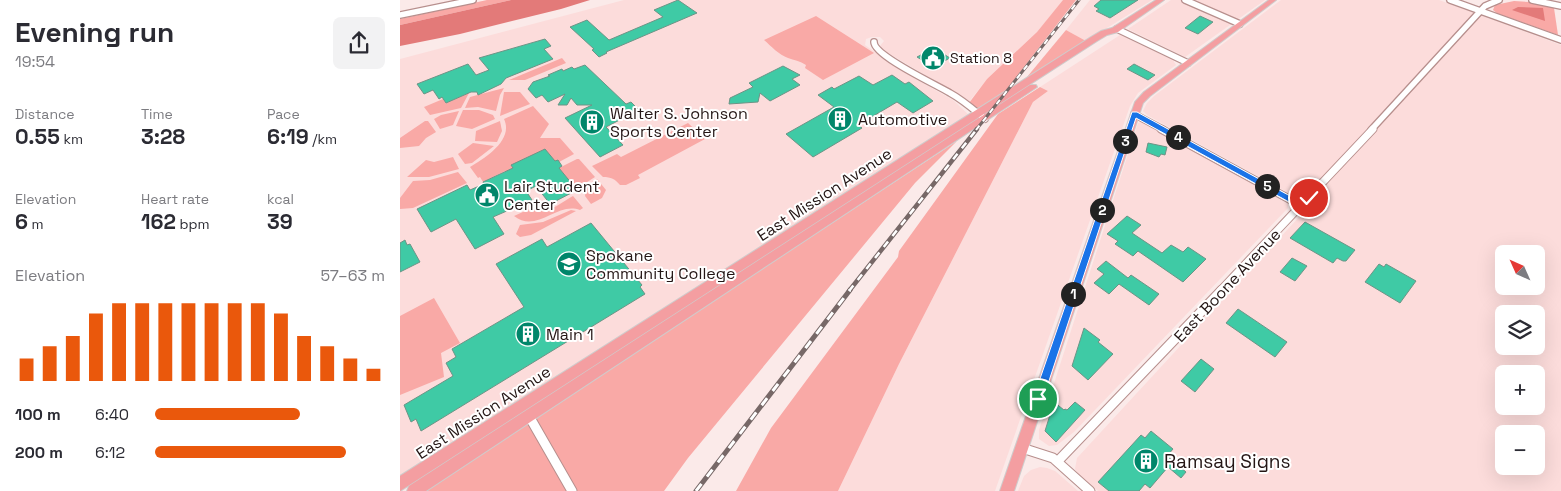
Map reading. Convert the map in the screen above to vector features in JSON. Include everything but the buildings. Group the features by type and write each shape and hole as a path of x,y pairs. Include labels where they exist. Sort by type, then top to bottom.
{"main road":[{"name":"East Mission Avenue","path":"400,484 1111,36 1116,29 1161,0"},
{"path":"1007,491 1134,114 1142,97 1273,0"},
{"name":"East Mission Avenue","path":"414,491 981,117"}],"street":[{"path":"400,15 474,0"},
{"path":"1185,0 1240,24"},
{"path":"1450,0 1561,40"},
{"name":"East Boone Avenue","path":"1058,462 1302,206 1481,11 1488,4 1499,0"},
{"path":"1532,0 1561,6 1560,0"},
{"path":"1116,29 1188,63"},
{"path":"874,42 877,50 952,94 981,117"},
{"path":"1134,114 1302,206"},
{"path":"529,416 572,491"},
{"path":"1022,448 1051,457 1090,491"}],"shaded area":[{"path":"487,0 511,0 400,25 400,19"},
{"path":"511,0 590,0 460,34 400,46 400,25"},
{"name":"Spokane Community College","path":"624,0 1064,0 1037,32 987,79 968,103 959,95 883,50 880,46 884,41 880,37 866,39 865,45 912,77 953,100 969,117 400,479 400,59"},
{"path":"1063,0 1076,0 1003,94 981,108 977,108 969,103 987,79 1037,32"},
{"path":"1090,0 1152,0 1086,41 1066,30"},
{"path":"1171,0 1265,0 1185,57 1128,29"},
{"path":"1281,0 1439,0 1561,45 1561,491 1098,491 1078,474 1075,469 1077,458 1312,203 1301,195 1294,196 1147,115 1143,111 1147,103"},
{"path":"1514,1 1529,2 1554,8 1558,35 1498,14 1493,10 1495,5"},
{"path":"1518,7 1543,8 1545,21 1512,10"},
{"path":"816,16 874,53 823,80 805,68 806,65 781,55 764,40"},
{"path":"1066,30 1086,41 1022,83"},
{"path":"1120,35 1173,60 1176,65 1138,93 1130,106 995,491 838,491 899,364 1033,102 1048,91 1040,87"},
{"path":"562,58 566,63 525,80 509,80"},
{"path":"1040,87 1048,91 1033,102 899,364 838,491 736,491 771,428 898,257 899,251 998,114"},
{"path":"504,88 496,111 478,107 465,108 470,97"},
{"path":"504,92 520,92 530,104 500,116"},
{"path":"469,93 461,108 430,115 424,107 443,99 446,103"},
{"path":"533,106 549,124 540,138 560,138 574,154 559,162 511,165 515,171 508,174 505,171 483,182 470,167 483,159 502,141 506,127 504,119"},
{"path":"463,110 479,110 493,115 495,119 472,129 456,126"},
{"path":"459,111 453,125 440,129 434,119 441,115"},
{"path":"425,121 428,121 436,132 426,138 419,146 400,148 400,138"},
{"path":"500,121 502,131 497,142 475,141 476,131"},
{"path":"1141,122 1288,204 1288,208 1074,432 1057,445 1049,446 1039,439 1039,430 1138,123"},
{"path":"688,123 705,139 638,175 640,178 626,185 620,185 613,179 603,177 592,166 617,154 621,157"},
{"path":"957,141 915,183 688,458 664,491 424,491"},
{"path":"473,143 494,146 472,163 465,164 458,154"},
{"path":"453,157 459,169 429,177 407,177 426,160 434,162"},
{"path":"577,159 595,177 576,189 559,168"},
{"path":"458,172 467,183 413,208 400,209 400,198 413,181 430,180"},
{"path":"597,179 606,190 602,198 591,204 585,196 589,186"},
{"path":"573,196 583,208 580,210 572,208 563,210 539,220 531,221 522,221 514,216 536,206 546,209 551,208"},
{"path":"571,210 576,211 531,235 520,237 516,234 520,225 543,222"},
{"path":"434,298 460,343 441,353 444,377 400,395 400,316"},
{"path":"1040,467 1055,471 1078,491 1018,491 1024,476 1031,470"}],"railway":[{"path":"976,130 1079,0"},
{"path":"849,291 977,129"},
{"path":"696,491 850,290"}],"place":[{"name":"Station 8","path":"933,58"},
{"name":"Automotive","path":"840,119"},
{"name":"Walter S. Johnson Sports Center","path":"592,122"},
{"name":"Lair Student Center","path":"487,195"},
{"name":"Spokane Community College","path":"569,264"},
{"name":"Main 1","path":"528,334"},
{"name":"Ramsay Signs","path":"1146,461"}],"route":[{"path":"1038,399 1134,114 1302,206 1309,198"}]}
